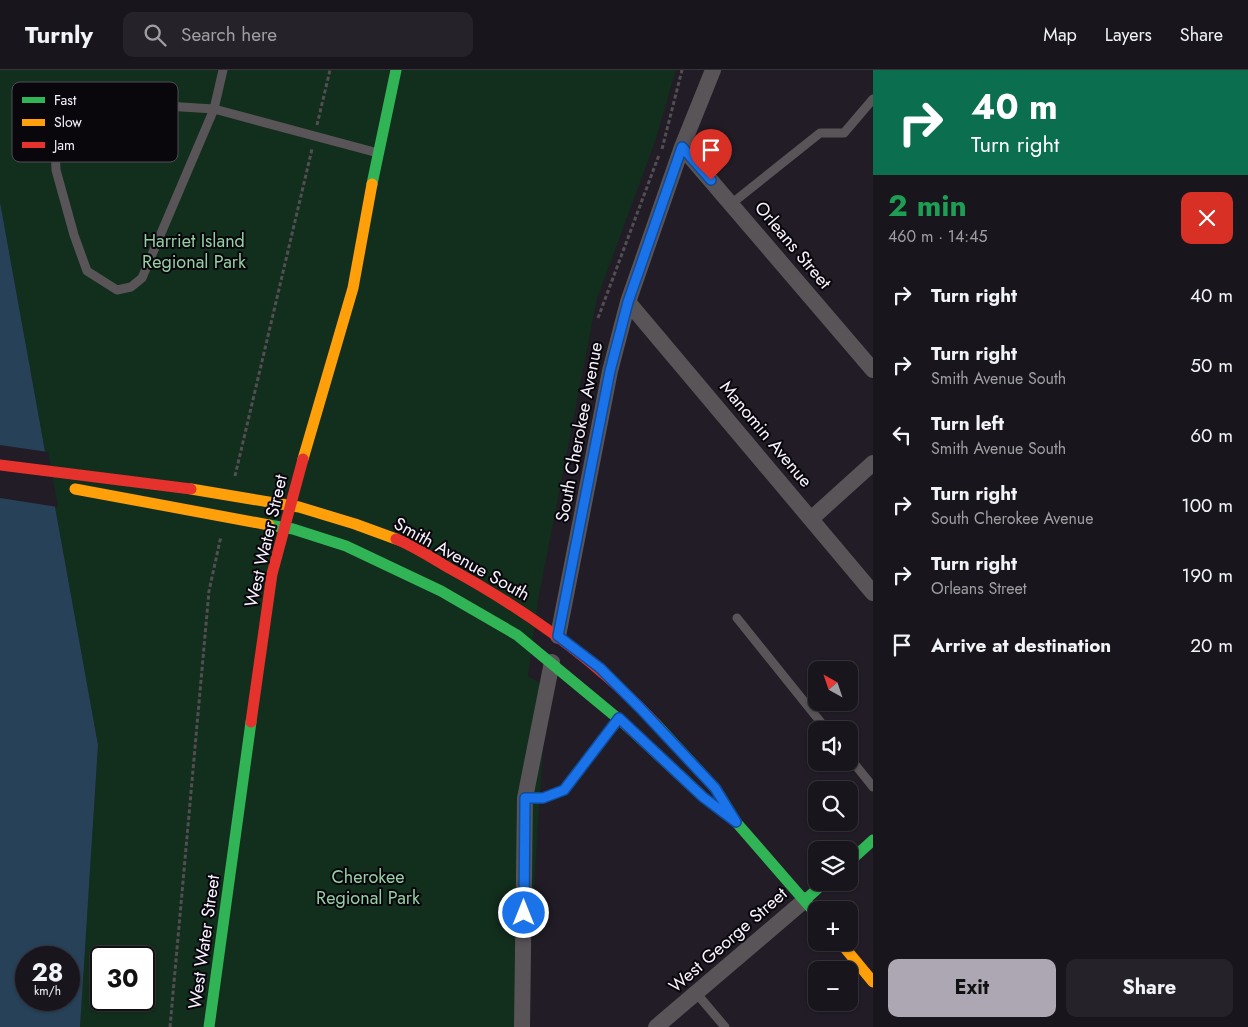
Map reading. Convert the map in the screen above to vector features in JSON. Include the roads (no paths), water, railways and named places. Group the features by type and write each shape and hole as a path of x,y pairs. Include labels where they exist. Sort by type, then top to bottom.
{"main road":[{"name":"West Water Street","path":"209,1027 272,574 312,426 353,288 378,153 396,70"},
{"name":"Smith Avenue South","path":"0,465 185,488 298,507 355,524 399,540 493,592 558,636 600,668 715,788 736,822 808,904"},
{"path":"0,475 19,479"},
{"name":"Smith Avenue South","path":"67,488 293,529 346,546 391,566 441,591 517,635 619,718 703,797 736,822"},
{"path":"858,854 873,840"},
{"name":"West George Street","path":"805,900 815,891"},
{"path":"847,951 873,982"}],"street":[{"name":"South Cherokee Avenue","path":"558,636 610,371 628,302 682,147 713,70"},
{"name":"Orleans Street","path":"682,147 873,370"},
{"name":"Manomin Avenue","path":"628,302 873,593"},
{"path":"810,518 873,462"},
{"path":"522,1027 525,798 552,662"},
{"name":"West George Street","path":"656,1027 805,900"}],"lane":[{"path":"56,162 56,170 74,235 87,271 118,290 131,287 142,278 214,109 224,70"},
{"path":"731,204 820,133 844,132 873,99"},
{"path":"178,107 214,109 378,153"},
{"path":"737,618 820,721"},
{"path":"525,798 543,798 564,790 619,718"},
{"path":"858,768 873,787"},
{"path":"697,994 725,1027"}],"water":[{"path":"0,202 98,745 80,1027 0,1027"}],"park label":[{"name":"Harriet Island Regional Park","path":"194,251"},
{"name":"Cherokee Regional Park","path":"368,888"}]}
